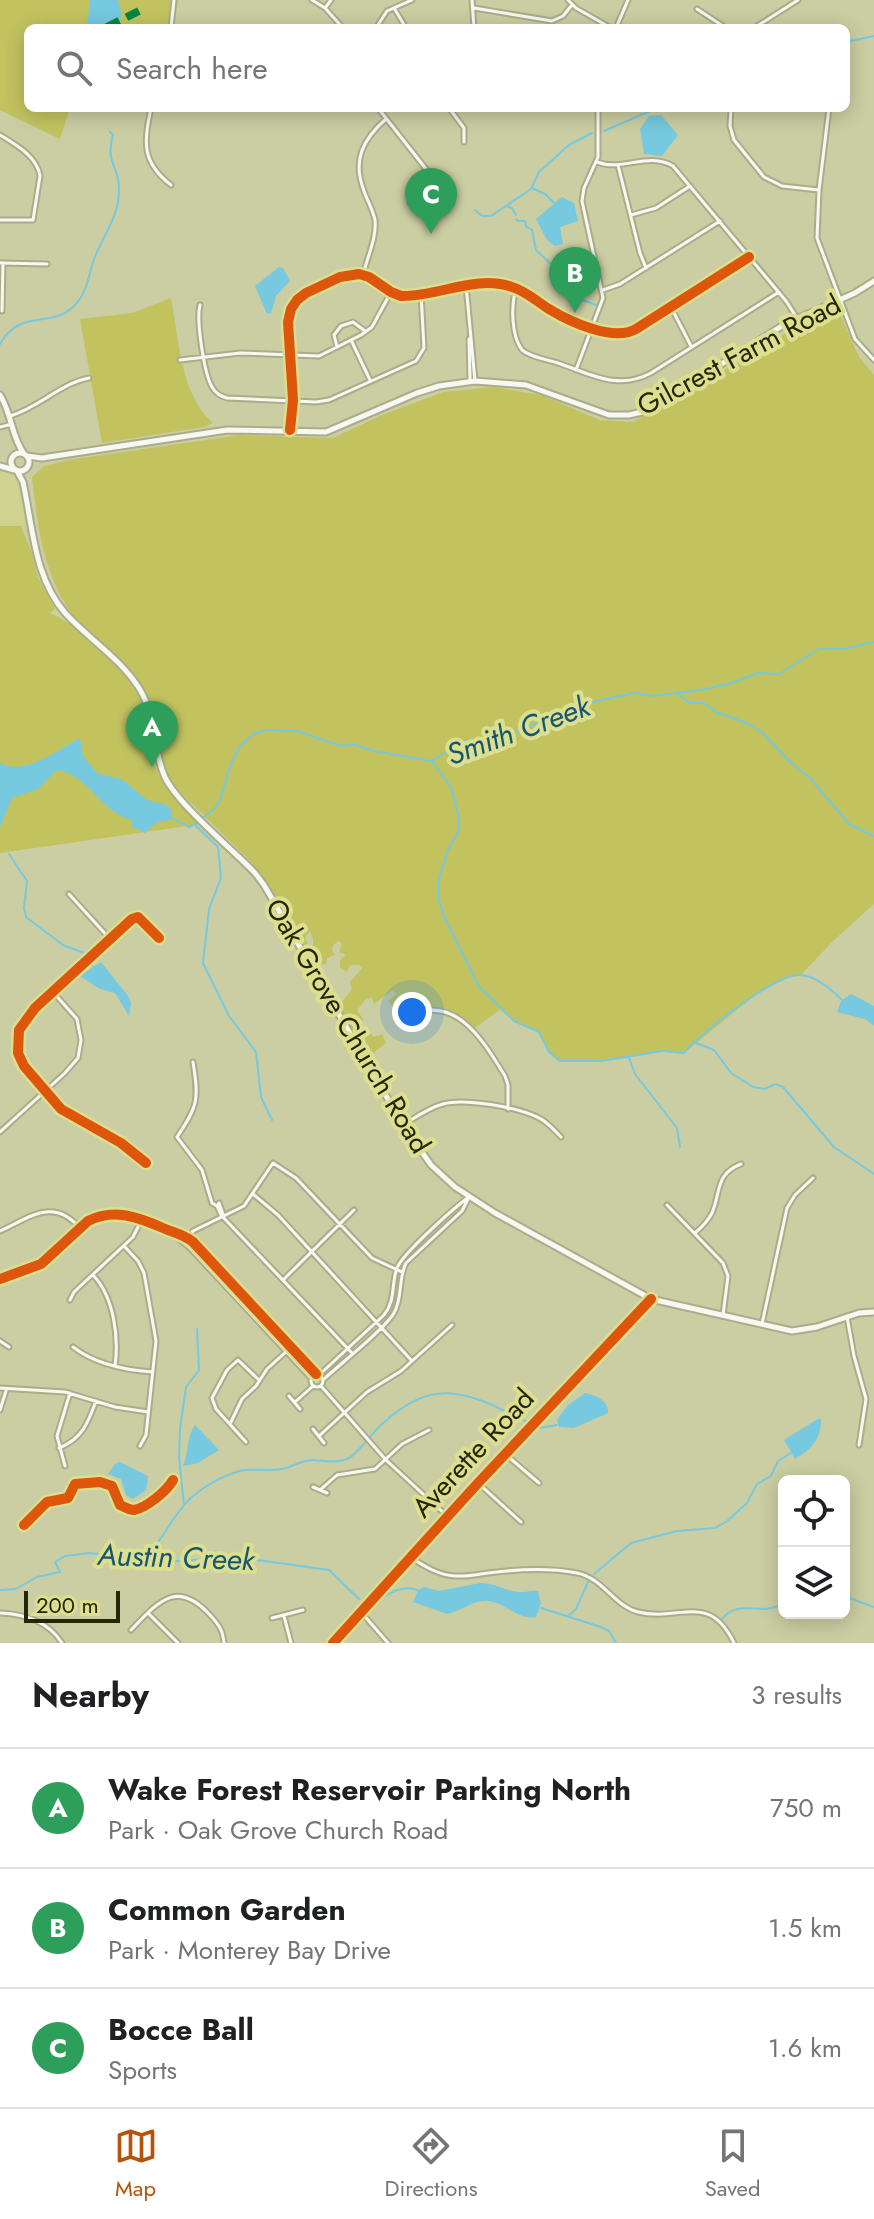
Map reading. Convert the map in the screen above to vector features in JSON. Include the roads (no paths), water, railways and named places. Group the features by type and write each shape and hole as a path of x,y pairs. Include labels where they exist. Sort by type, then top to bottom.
{"main road":[{"name":"Gilcrest Farm Road","path":"0,465 12,457 26,455 42,458 227,430 326,432 417,393 472,381 526,385 609,415 629,415 646,411 797,318 874,281"},
{"path":"0,395 12,424 15,440 12,457"},
{"path":"15,440 26,455"},
{"name":"Oak Grove Church Road","path":"23,482 27,468 26,455"},
{"name":"Oak Grove Church Road","path":"12,457 23,482 39,565 55,599 68,616 115,658 133,679 148,705 160,762 170,785 264,885 403,1125 434,1169 469,1197 651,1299 792,1331 874,1312"},
{"name":"Gilcrest Farm Road","path":"27,468 42,458"},
{"path":"0,465 16,470 27,468"}],"street":[{"path":"171,24 174,0"},
{"path":"312,0 325,8 339,24"},
{"path":"325,8 331,0"},
{"path":"378,24 382,15 412,0"},
{"path":"472,0 474,24"},
{"path":"568,0 606,24"},
{"path":"616,24 628,0"},
{"path":"760,24 798,0"},
{"path":"474,8 552,21 574,6"},
{"path":"394,8 404,24"},
{"path":"697,9 720,24"},
{"path":"150,112 148,155 152,168 171,185"},
{"path":"381,112 426,169"},
{"path":"452,112 464,128 464,142"},
{"path":"576,370 603,302 603,290 582,201 584,188 597,162 598,112"},
{"path":"731,112 734,140 764,177 782,186 819,190"},
{"path":"829,112 817,238 855,339 874,360"},
{"path":"363,275 375,223 360,181 361,153 366,138 386,119"},
{"path":"0,135 31,156 40,170 33,220 0,220"},
{"path":"597,162 608,166 661,160 677,169 797,318"},
{"path":"618,165 646,268"},
{"path":"631,215 660,206 690,186"},
{"path":"603,290 620,284 720,221"},
{"path":"290,430 293,400 288,322 291,309 306,293 340,277 363,275 401,296 496,283 516,288 555,313 611,335 628,334 749,257"},
{"path":"2,311 1,263 47,264"},
{"path":"466,285 472,381"},
{"path":"516,288 513,303 515,336 519,347 530,355 605,381 632,381 651,373 779,292"},
{"path":"180,360 240,353 314,357 372,327 391,292"},
{"path":"200,305 197,314 210,384 219,395 227,398 316,402 329,400 411,364 421,354 424,342 421,293"},
{"path":"671,307 692,347"},
{"path":"337,347 334,335 341,326 355,323 366,332"},
{"path":"351,340 370,380"},
{"path":"10,416 37,405 65,385 89,378"},
{"path":"0,427 12,424"},
{"path":"69,894 110,939"},
{"path":"146,1163 121,1143 72,1117 24,1066 18,1053 17,1039 26,1016 132,919 138,917 159,938"},
{"path":"0,1132 72,1066 80,1050 77,1019 53,991"},
{"path":"402,1019 418,1011 434,1009 447,1011 462,1019 505,1076 508,1109"},
{"path":"193,1062 197,1091 194,1112 177,1137 202,1170 212,1203 217,1206 221,1204 224,1217 352,1353"},
{"path":"403,1125 444,1103 464,1102 536,1116 561,1137"},
{"path":"184,1243 199,1228 240,1210 273,1163 296,1178 372,1258 402,1272"},
{"path":"695,1233 711,1215 720,1183 732,1167 741,1164"},
{"path":"762,1324 787,1208 795,1195 813,1178"},
{"path":"253,1194 312,1252 412,1361"},
{"path":"295,1402 313,1386 315,1376 391,1307 396,1270 403,1257 462,1211 469,1197"},
{"path":"667,1205 723,1263 728,1276 723,1315"},
{"path":"284,1279 354,1210"},
{"path":"0,1231 50,1211 68,1216 80,1228"},
{"path":"0,1279 41,1264 88,1221 104,1215 126,1215 188,1238 288,1349"},
{"path":"70,1300 124,1246 137,1231 142,1219"},
{"path":"168,1231 184,1243 315,1376 323,1380"},
{"path":"321,1386 323,1380 381,1327 396,1308 402,1272 409,1259 435,1232"},
{"path":"124,1246 144,1273 156,1341 146,1435 140,1446"},
{"path":"93,1275 108,1298 116,1345 115,1366"},
{"name":"Averette Road","path":"333,1643 447,1516 651,1299"},
{"path":"847,1317 866,1399 859,1445"},
{"path":"319,1436 367,1392 396,1375 452,1325"},
{"path":"0,1341 9,1347"},
{"path":"73,1347 96,1361 153,1372"},
{"path":"230,1424 239,1403 288,1349"},
{"path":"246,1442 216,1409 212,1398 227,1370 238,1360 259,1380"},
{"path":"313,1386 321,1386 386,1460 447,1516"},
{"path":"0,1388 70,1393 115,1407 148,1412"},
{"path":"0,1410 6,1390"},
{"path":"65,1466 57,1436 70,1393"},
{"path":"289,1396 300,1409"},
{"path":"59,1448 72,1443 86,1427 96,1401"},
{"path":"313,1429 324,1443"},
{"path":"320,1490 333,1477 371,1471 402,1444 429,1430"},
{"path":"505,1454 539,1483"},
{"path":"478,1483 521,1522"},
{"path":"313,1487 327,1493"},
{"path":"410,1557 426,1568 453,1576 520,1570 579,1573 593,1578 638,1612 692,1610 708,1614 726,1628 734,1643"},
{"path":"131,1630 160,1601 172,1596 190,1597 222,1628 224,1643"},
{"path":"272,1618 303,1610"},
{"path":"361,1612 388,1643"},
{"path":"0,1613 40,1621 52,1629 62,1643"},
{"path":"148,1613 178,1643"},
{"path":"284,1615 291,1643"}],"water":[{"path":"90,0 118,0 122,17 109,24 87,24"},
{"path":"661,115 678,135 662,156 644,154 640,129 649,116"},
{"path":"562,197 574,203 578,221 560,227 563,244 555,246 547,240 536,219"},
{"path":"279,267 283,268 290,281 276,296 271,313 267,314 255,286"},
{"path":"80,738 83,756 97,773 123,780 147,800 166,805 172,810 172,819 156,823 145,833 131,826 132,820 112,810 78,779 57,770 38,789 12,798 0,827 0,763 20,767 31,764"},
{"path":"101,962 128,996 131,1003 129,1016 115,993 100,989 80,976"},
{"path":"851,994 874,1006 874,1026 865,1019 837,1012 841,1001"},
{"path":"585,1393 601,1399 608,1413 574,1428 559,1427 557,1420 568,1405"},
{"path":"821,1419 821,1426 817,1438 795,1459 784,1440"},
{"path":"195,1425 219,1450 198,1463 183,1466 190,1435"},
{"path":"120,1462 148,1476 146,1490 133,1499 126,1495 121,1479 108,1474"},
{"path":"480,1583 518,1592 538,1591 541,1603 536,1617 524,1616 489,1601 447,1614 413,1602 418,1590 424,1587 439,1591"}],"waterway":[{"path":"850,41 874,36"},
{"path":"604,131 648,112"},
{"path":"0,344 16,326 64,313 82,296 119,198 111,158 113,135 110,132"},
{"path":"475,210 482,216 491,216 531,189 539,172 569,145 592,133"},
{"path":"532,188 545,194 555,204"},
{"path":"506,206 512,208 516,215"},
{"path":"516,219 525,221 532,230 536,250 553,266 577,298 596,305"},
{"name":"Smith Creek","path":"204,817 220,800 240,746 252,735 264,730 297,731 341,746 353,744 431,761 466,741 516,732 588,703 634,693 654,696 694,691 729,684 758,673 779,674 819,649 844,649 874,642"},
{"path":"677,693 690,703 704,703 716,712 747,723 763,733 810,778 849,824 874,836"},
{"path":"432,761 451,787 459,818 459,830 447,852 439,879 439,900 445,919 479,987 514,1021 539,1032 549,1052 560,1061 602,1061 662,1051 684,1053 720,1020 756,995 799,975 817,980 842,1000"},
{"name":"Smith Creek","path":"171,817 189,827 200,822"},
{"path":"196,826 218,847 221,878 209,909 203,963 229,1016 256,1052 261,1097 272,1120"},
{"path":"9,854 27,881 26,917 63,945 84,953 95,969"},
{"path":"696,1043 714,1050 731,1073 753,1087 765,1089 775,1084 783,1087 834,1147 874,1174"},
{"path":"629,1058 635,1074 677,1128 680,1147"},
{"path":"184,1505 179,1458 180,1429 186,1387 199,1370 197,1329"},
{"path":"143,1559 185,1504 210,1484 245,1470 277,1470 311,1460 334,1462 347,1459 381,1425 419,1399 437,1394 471,1397 529,1423"},
{"path":"539,1428 557,1425"},
{"path":"594,1574 631,1543 677,1531 715,1528 727,1521 747,1503 757,1484 771,1476 778,1461 791,1453"},
{"name":"Austin Creek","path":"0,1590 16,1589 37,1577 60,1572 55,1562 65,1556 89,1553 166,1562 236,1557 329,1570 359,1599"},
{"path":"569,1615 576,1609 588,1582"},
{"name":"Austin Creek","path":"376,1602 400,1589 417,1590"},
{"path":"850,1598 874,1607"},
{"path":"722,1619 736,1609 778,1606"},
{"name":"Austin Creek","path":"541,1608 601,1627 609,1631 616,1643"}],"place":[{"name":"Bocce Ball","path":"431,234"},
{"name":"Common Garden","path":"575,313"},
{"name":"Wake Forest Reservoir Parking North","path":"152,767"}]}
